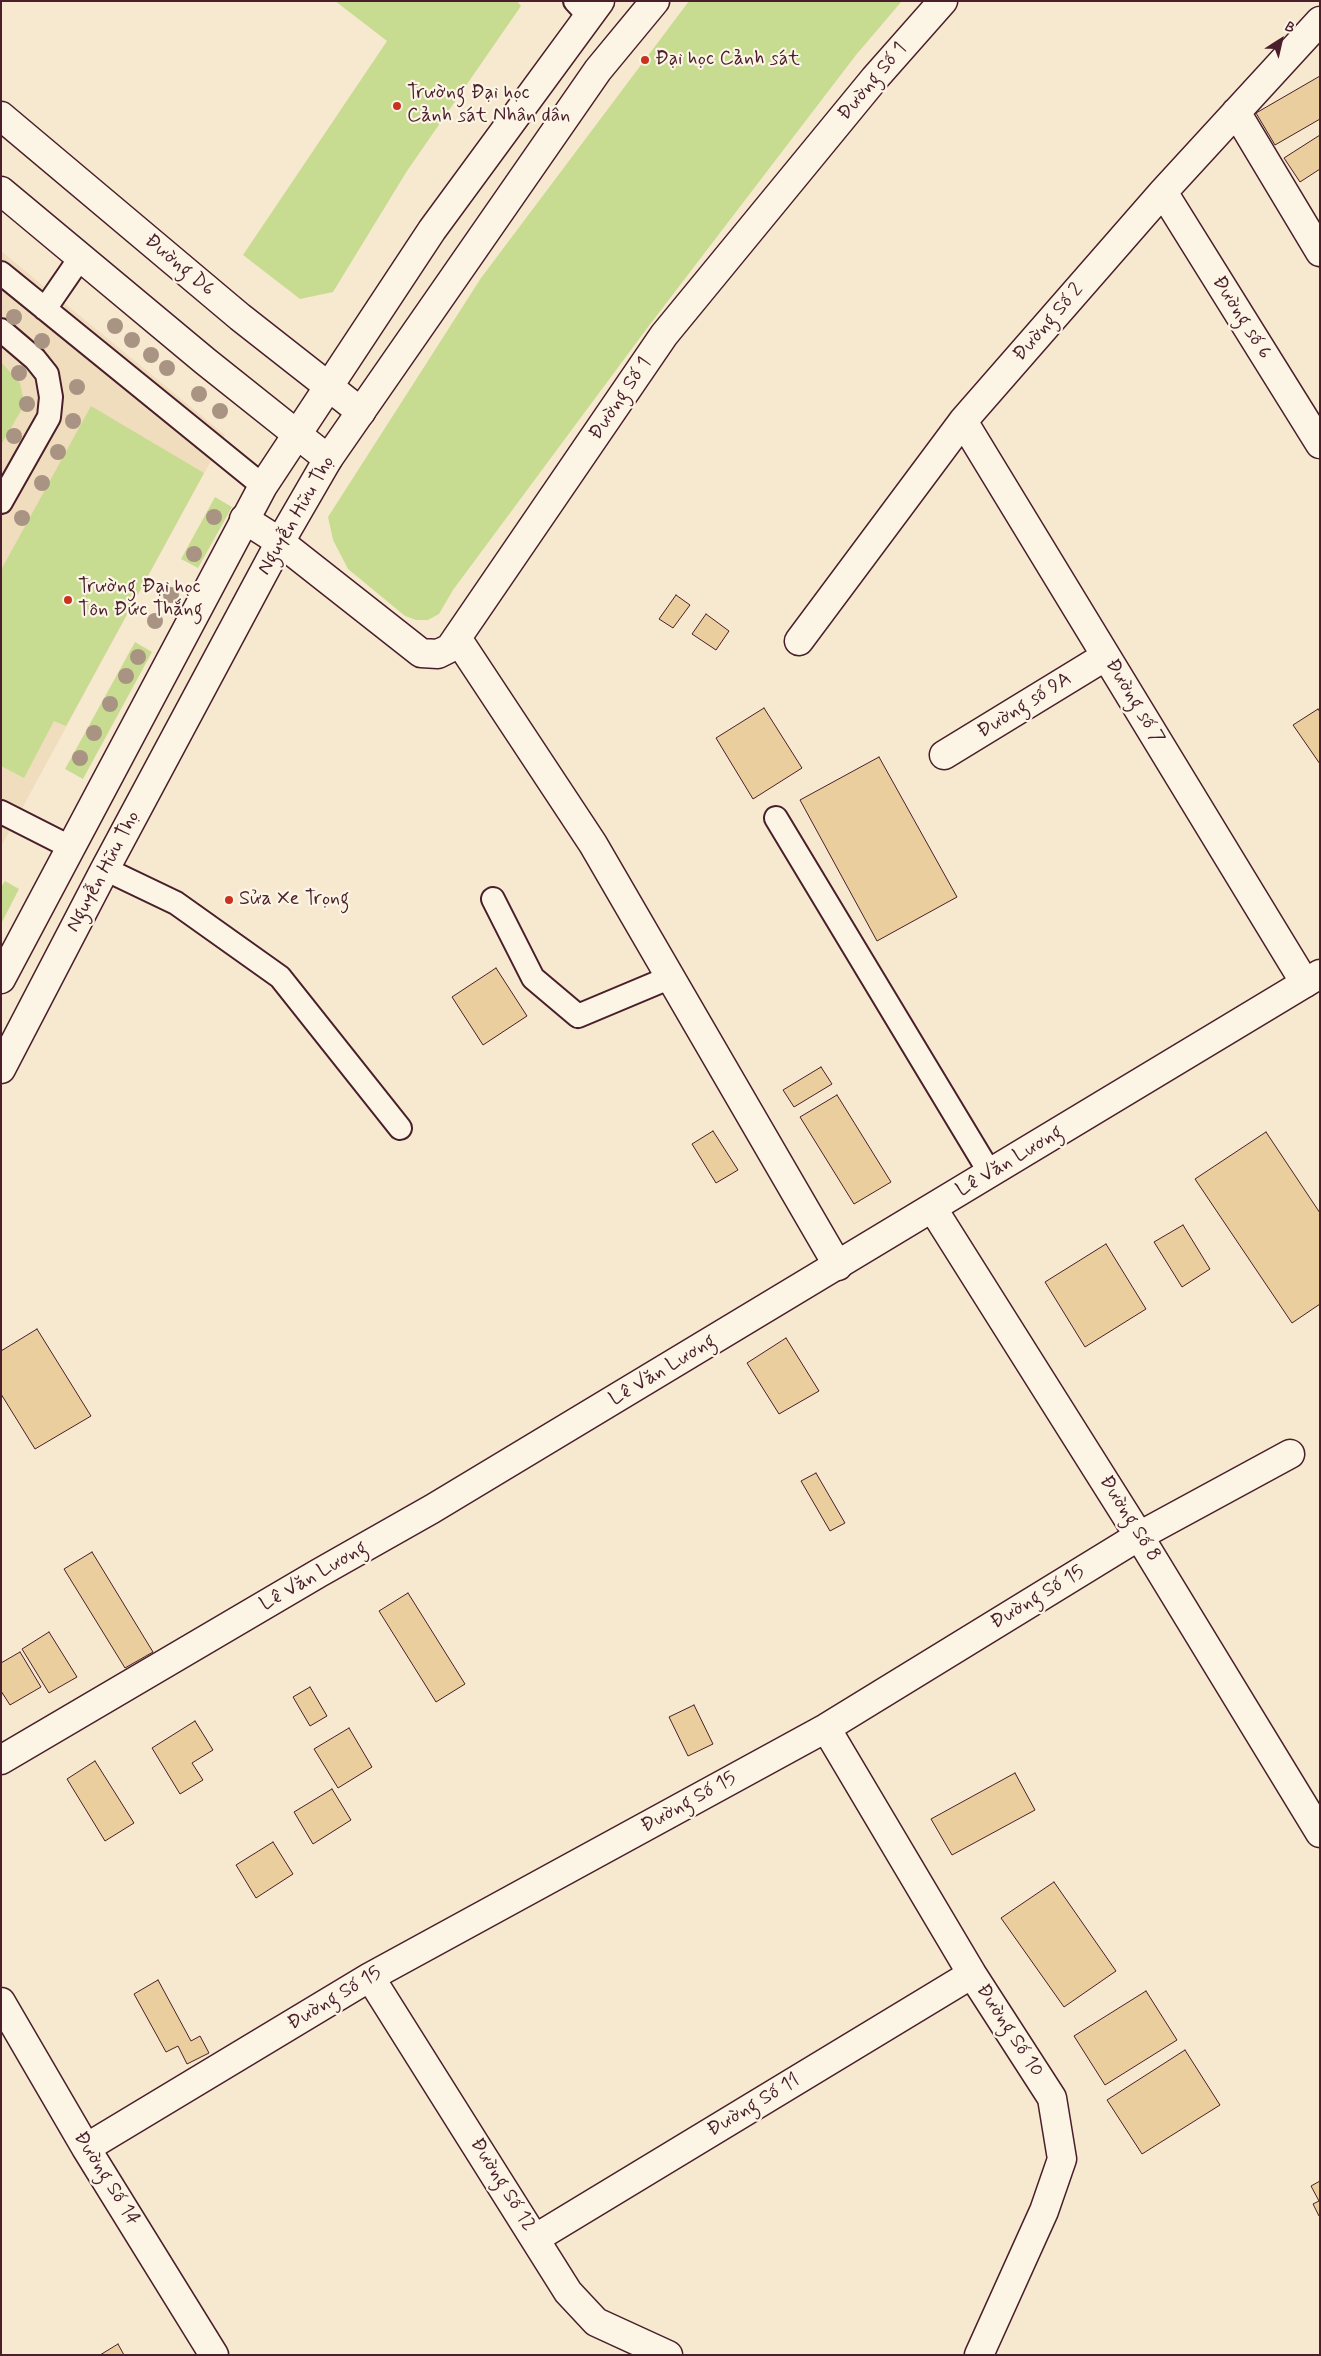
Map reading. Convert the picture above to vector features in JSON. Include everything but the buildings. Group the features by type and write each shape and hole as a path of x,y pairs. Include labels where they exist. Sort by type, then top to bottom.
{"street":[{"name":"Nguyễn Hữu Thọ","path":"1,1069 105,869 280,542 328,459 598,70 655,1"},
{"name":"Đường Số 1","path":"280,542 421,653 438,654 450,648 664,335 874,78 943,1"},
{"name":"Nguyễn Hữu Thọ","path":"1,979 263,486 432,230 588,6"},
{"name":"Đường Số 2","path":"799,641 963,422 1163,192 1320,21"},
{"path":"1236,112 1320,252"},
{"name":"Đường D6","path":"1,116 240,317 361,412"},
{"path":"1,191 80,258 328,459"},
{"name":"Đường số 6","path":"1163,192 1320,444"},
{"name":"Đường số 7","path":"963,422 1106,656 1312,978"},
{"path":"244,519 280,542"},
{"path":"457,638 593,844 838,1266"},
{"name":"Đường số 9A","path":"944,755 1106,656"},
{"name":"Lê Văn Lương","path":"1,1760 310,1578 432,1509 933,1209 1312,978"},
{"name":"Đường Số 8","path":"933,1209 1140,1536 1320,1833"},
{"name":"Đường Số 15","path":"86,2148 370,1977 826,1728 1140,1536 1290,1454"},
{"name":"Đường Số 10","path":"826,1728 972,1974 1052,2098 1062,2159 1044,2211 979,2355"},
{"name":"Đường Số 11","path":"536,2238 972,1974"},
{"name":"Đường Số 12","path":"370,1977 536,2238 568,2292 596,2322 668,2355"},
{"name":"Đường Số 14","path":"1,2002 86,2148 214,2355"}],"lane":[{"path":"45,309 80,258"},
{"path":"1,273 263,486"},
{"path":"1,330 35,358 47,374 51,397 49,417 4,493"},
{"path":"1,812 70,847"},
{"path":"776,818 990,1173"},
{"path":"105,869 176,903 280,977 400,1128"},
{"path":"493,899 533,978 578,1016 671,978"}],"shaded area":[{"name":"Trường Đại học Tôn Đức Thắng","path":"1,251 225,435 1,847"}],"green space":[{"name":"Trường Đại học Cảnh sát Nhân dân","path":"335,1 517,1 521,6 407,171 333,292 300,299 243,255 387,41"},
{"path":"689,1 902,1 856,55 648,327 453,590 439,614 428,620 416,620 405,616 348,569 333,540 328,517 481,278"},
{"path":"1,362 20,383 23,397 22,409 1,445"},
{"path":"91,406 204,473 66,726 54,721 24,778 1,766 1,570"},
{"path":"215,497 232,507 198,568 181,559"},
{"path":"135,642 152,652 83,779 65,769"},
{"path":"5,881 19,889 1,924 1,887"}],"place":[{"name":"Đại học Cảnh sát","path":"645,60"},
{"name":"Trường Đại học Cảnh sát Nhân dân","path":"397,106"},
{"name":"Trường Đại học Tôn Đức Thắng","path":"68,600"},
{"name":"Sửa Xe Trọng","path":"229,900"}]}
